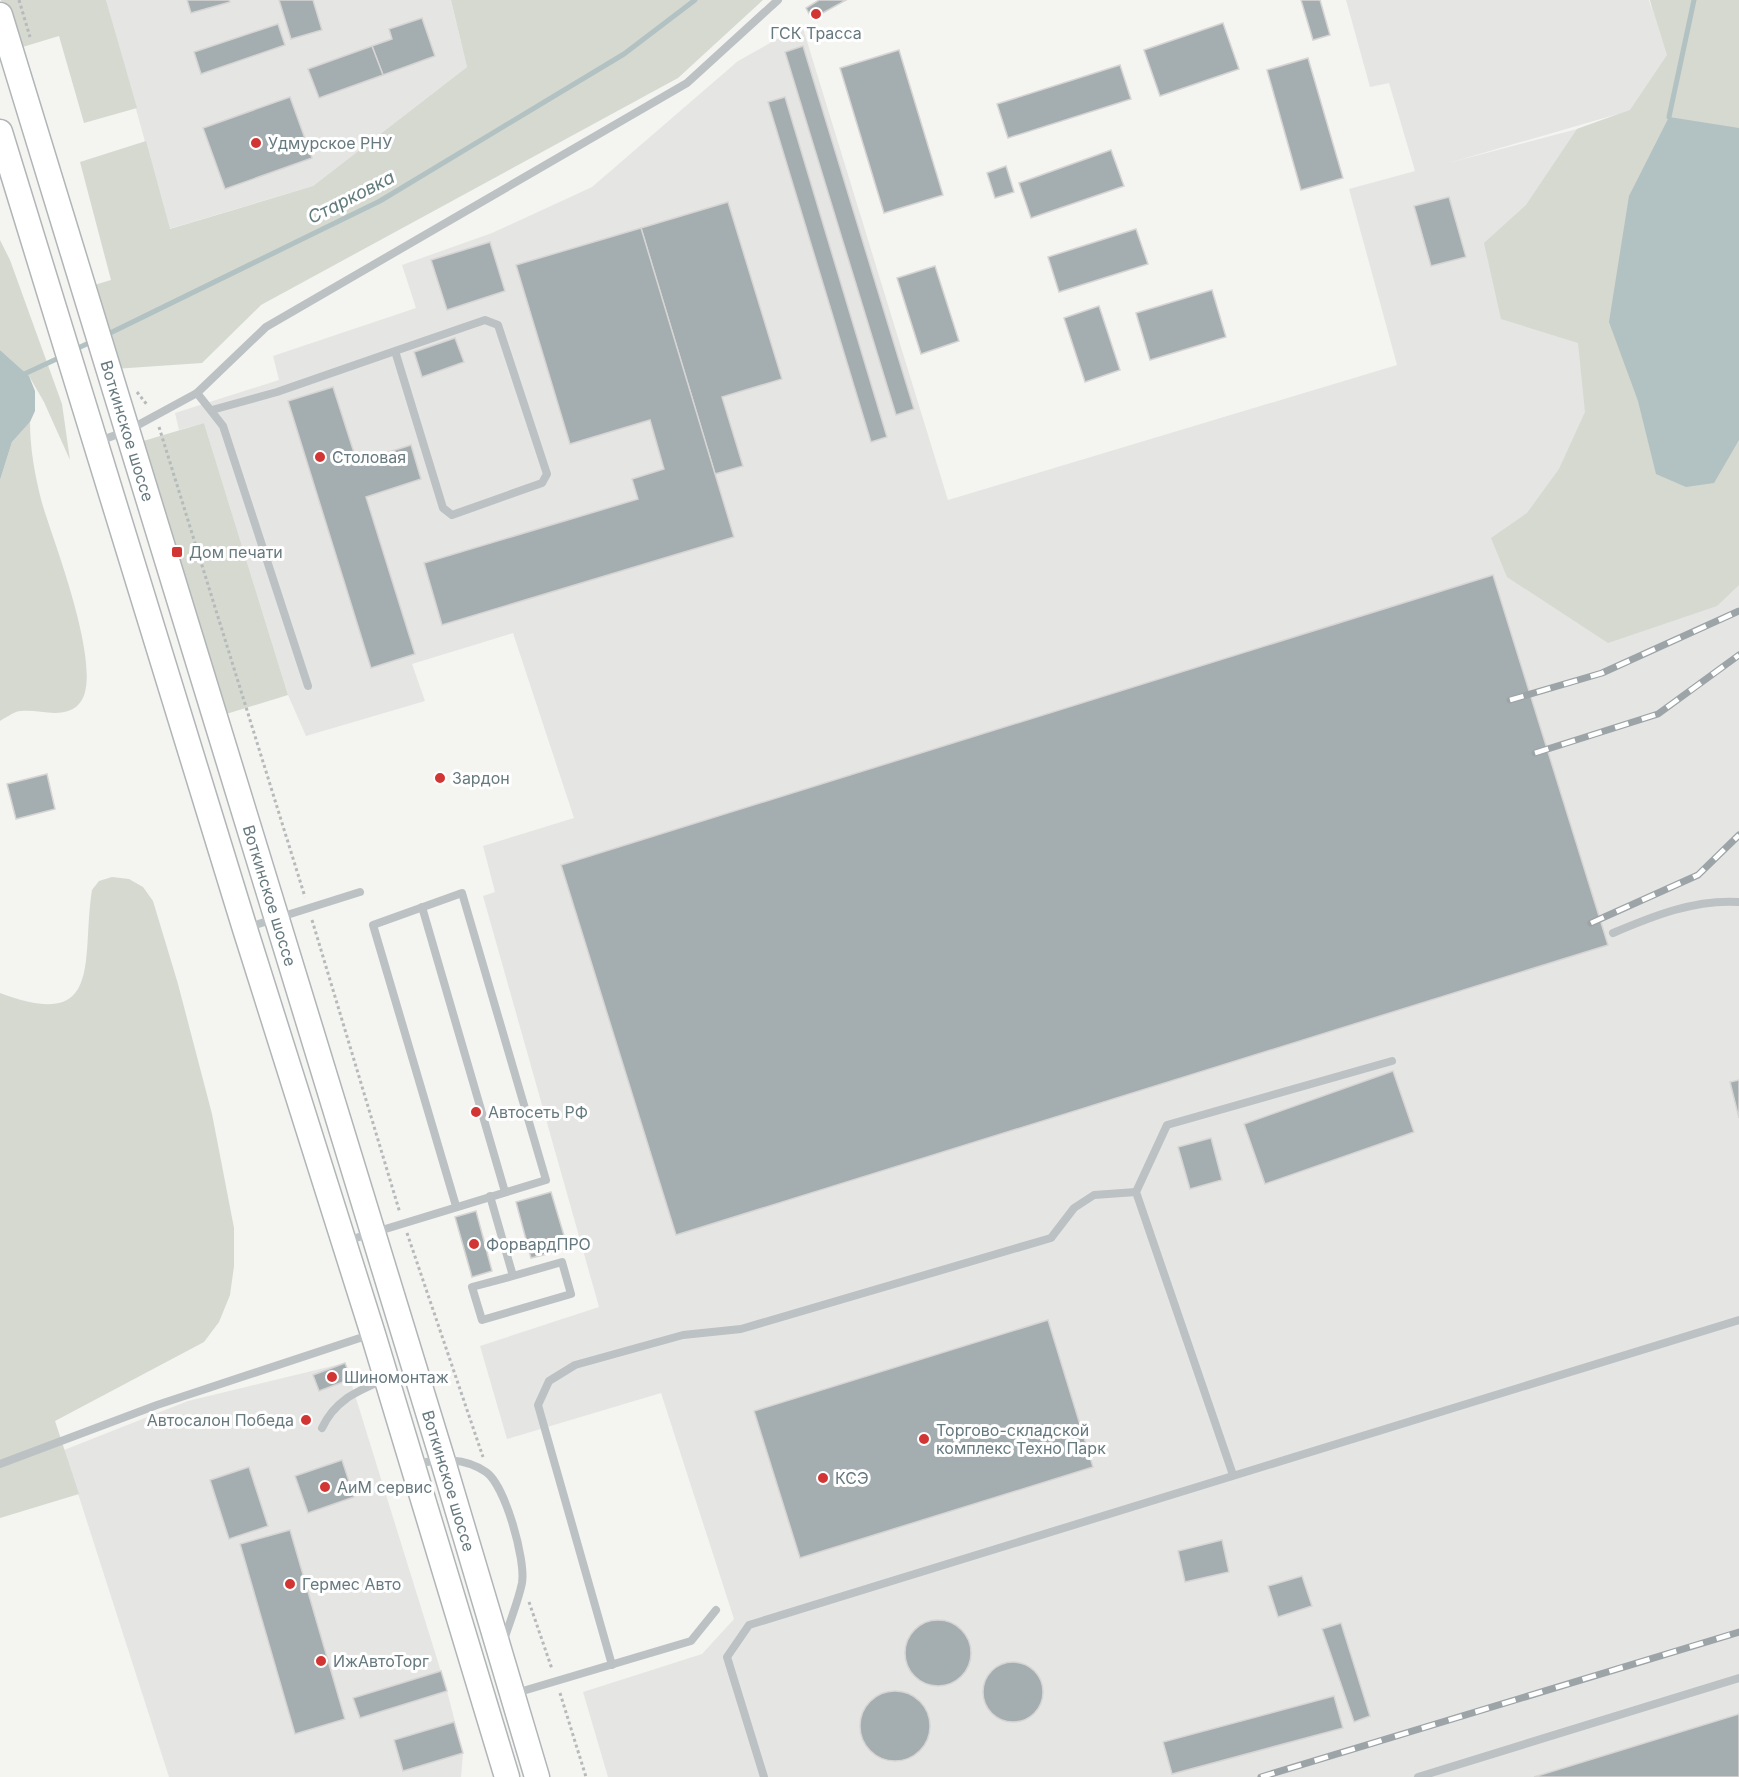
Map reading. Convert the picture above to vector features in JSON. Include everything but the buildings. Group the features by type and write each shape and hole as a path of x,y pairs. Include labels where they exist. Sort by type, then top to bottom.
{"main road":[{"name":"Воткинское шоссе","path":"0,15 442,1458 537,1777"},
{"name":"Воткинское шоссе","path":"0,132 245,929 374,1334 507,1777"}],"lane":[{"path":"94,442 127,431 197,393 266,327 687,83 778,0"},
{"path":"212,410 277,392 395,351 485,320 498,325 547,474 542,483 452,515 443,508 395,351"},
{"path":"197,393 223,426 308,686"},
{"path":"245,929 360,892"},
{"path":"344,1242 403,1221 456,1206 490,1196 505,1192 546,1180 462,893 373,925 456,1206"},
{"path":"1613,933 1649,918 1714,900 1739,902"},
{"path":"422,907 505,1192"},
{"path":"1233,1476 1136,1192 1167,1125 1392,1061"},
{"path":"612,1665 538,1405 549,1382 575,1365 683,1335 741,1329 1051,1238 1074,1208 1094,1195 1136,1192"},
{"path":"490,1196 513,1276"},
{"path":"562,1262 571,1294 482,1320 472,1287 513,1276 562,1262"},
{"path":"764,1777 727,1657 749,1624 1739,1320"},
{"path":"0,1464 157,1406 374,1334"},
{"path":"322,1428 330,1412 347,1395 387,1378"},
{"path":"414,1465 442,1458 466,1462 488,1473 506,1505 517,1534 522,1581 500,1653"},
{"path":"512,1695 691,1641 716,1610"},
{"path":"1418,1777 1739,1678"}],"path":[{"path":"20,0 32,46"},
{"path":"131,384 155,415 403,1221 488,1473"}],"shaded area":[{"path":"1,0 106,0 137,108 84,123 59,36 16,49"},
{"path":"106,0 451,0 467,67 313,186 169,229"},
{"path":"451,0 763,0 678,78 261,305 202,363 114,369 91,286 111,280 80,162 146,141 170,229 313,186 467,67"},
{"path":"1346,0 1649,0 1652,10 1650,0 1739,0 1739,1777 608,1777 583,1692 702,1654 734,1619 661,1393 507,1439 480,1346 599,1307 483,896 495,892 483,846 574,818 513,633 412,664 425,701 306,736 288,695 204,423 179,430 175,413 279,380 273,356 416,308 402,265 492,233 592,187 738,61 802,25 948,500 1397,365 1349,189 1415,171 1389,83 1370,87","holes":["1618,114 1577,129 1452,162"]},
{"path":"1650,0 1739,0 1739,585 1717,606 1608,643 1507,577 1491,538 1527,513 1559,469 1585,412 1578,343 1501,319 1484,243 1526,205 1577,129 1630,110 1667,55"},
{"path":"1669,117 1739,128 1739,440 1714,483 1686,487 1656,474 1638,401 1609,322 1629,196"},
{"path":"0,240 10,260 62,404 70,460 44,402 29,376 0,350"},
{"path":"0,350 29,376 35,391 35,411 30,422 12,442 0,480"},
{"path":"30,422 39,493 66,575 82,638 86,667 85,690 78,705 71,710 56,713 16,712 0,721 0,480 12,442"},
{"path":"204,423 288,695 223,715 140,442"},
{"path":"112,877 129,879 143,887 153,901 178,984 212,1114 234,1228 234,1266 230,1295 219,1322 204,1342 55,1421 79,1494 0,1518 0,993 34,1003 57,1003 72,996 81,982 86,963 92,890 99,881"},
{"path":"345,1363 447,1691 463,1753 461,1777 169,1777 64,1450 188,1401"}],"waterway":[{"name":"Старковка","path":"104,336 380,201 624,54 695,0"},
{"path":"1669,117 1694,0"},
{"name":"Старковка","path":"74,350 93,341"},
{"name":"Старковка","path":"20,376 63,356"}],"railway":[{"path":"1510,700 1602,673 1739,611"},
{"path":"1535,753 1658,714 1739,655"},
{"path":"1591,923 1698,875 1739,835"},
{"path":"1261,1777 1739,1632"}],"place":[{"name":"ГСК Трасса","path":"816,14"},
{"name":"Удмурское РНУ","path":"256,143"},
{"name":"Столовая","path":"320,457"},
{"name":"Дом печати","path":"177,552"},
{"name":"Зардон","path":"440,778"},
{"name":"Автосеть РФ","path":"476,1112"},
{"name":"ФорвардПРО","path":"474,1244"},
{"name":"Шиномонтаж","path":"332,1377"},
{"name":"Автосалон Победа","path":"306,1420"},
{"name":"Торгово-складской комплекс Техно Парк","path":"924,1439"},
{"name":"КСЭ","path":"823,1478"},
{"name":"АиМ сервис","path":"325,1487"},
{"name":"Гермес Авто","path":"290,1584"},
{"name":"ИжАвтоТорг","path":"321,1661"}]}
